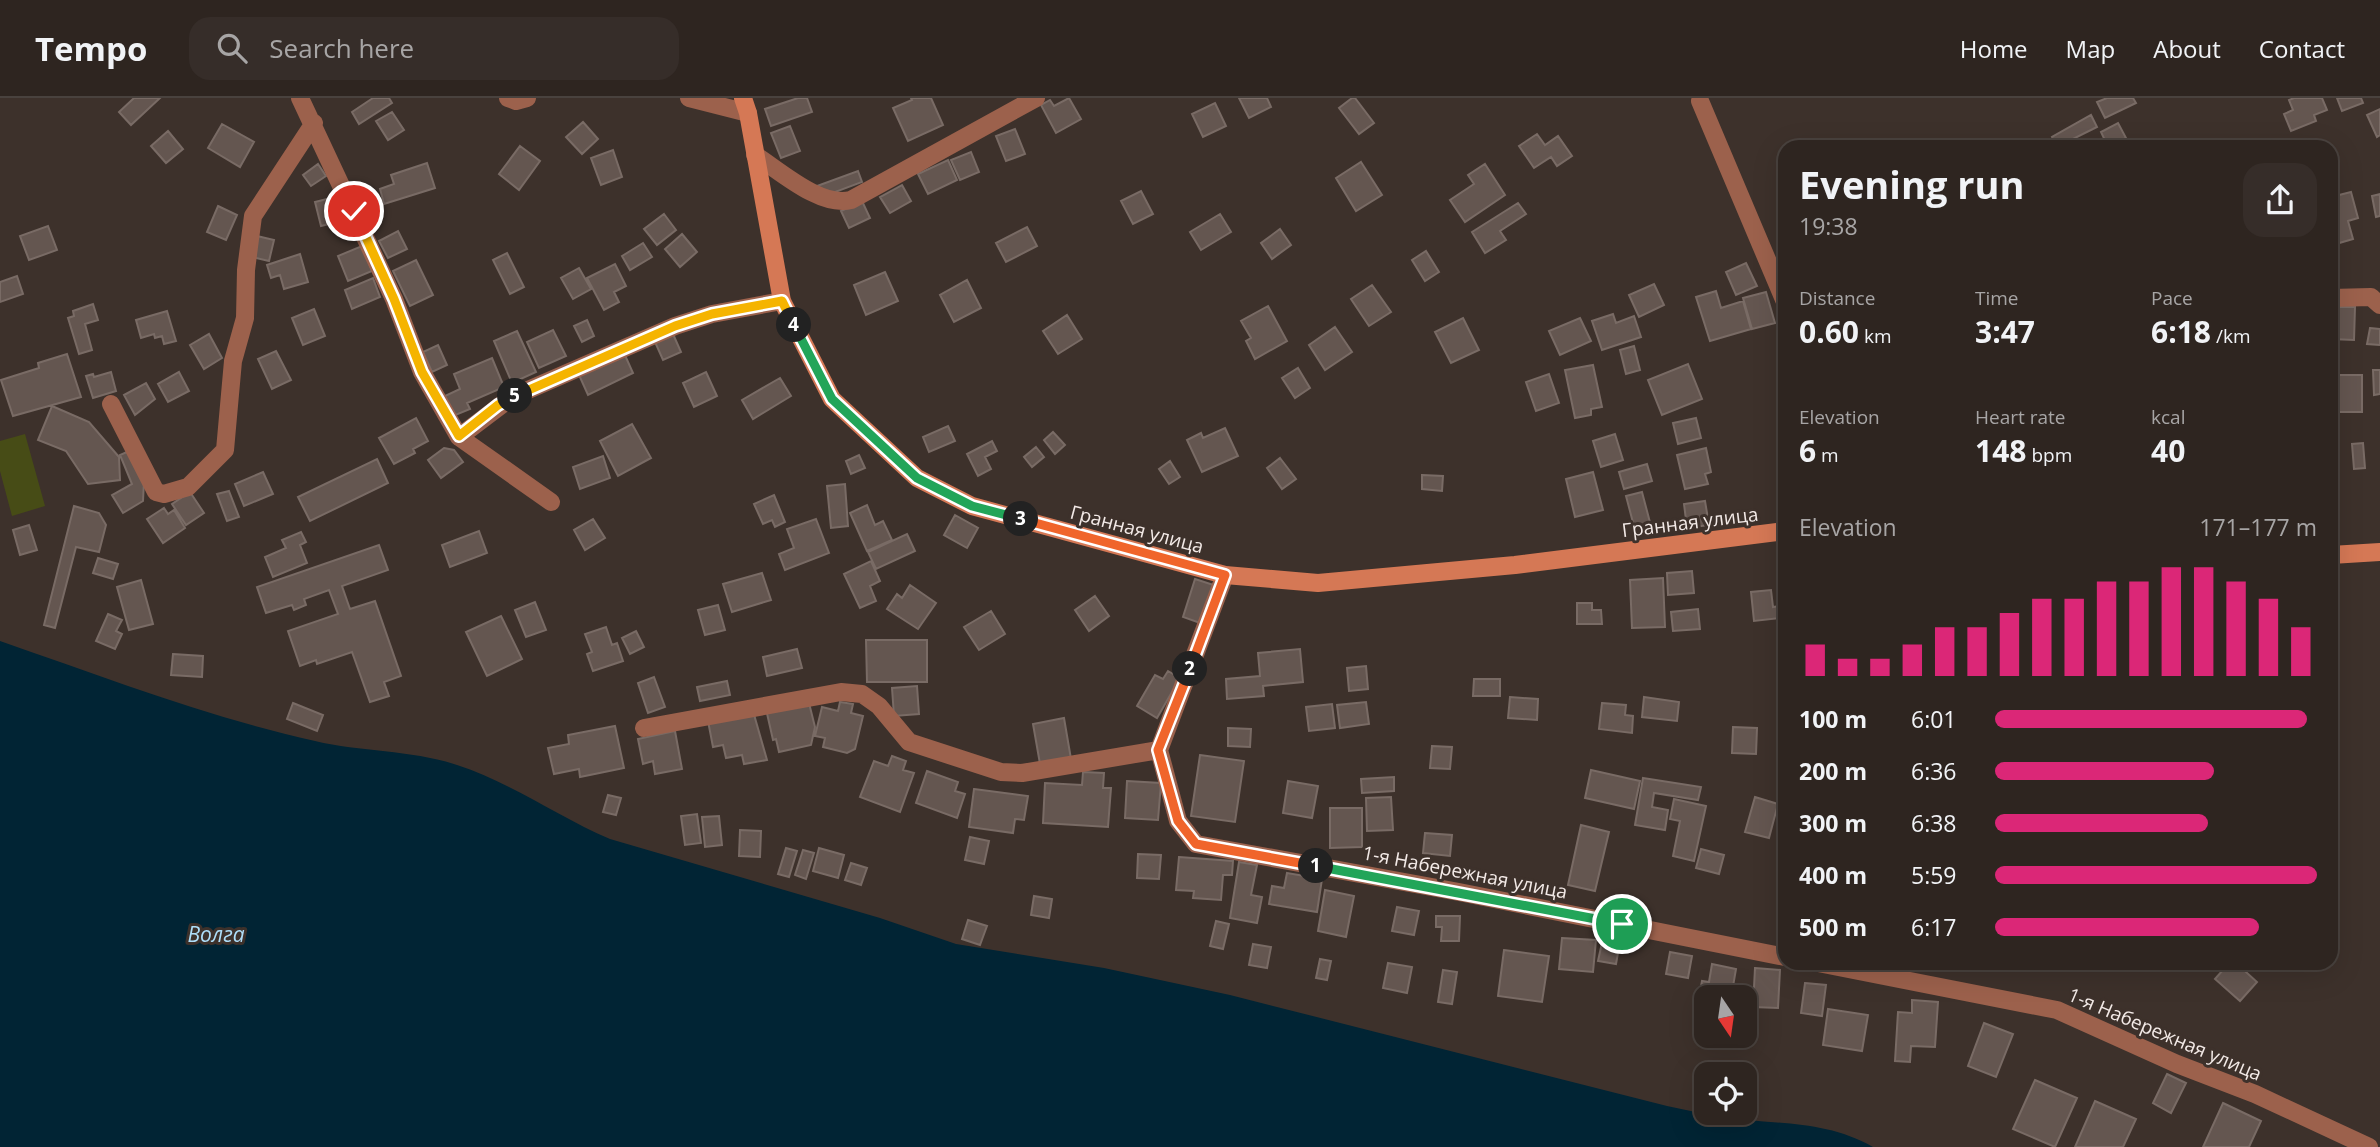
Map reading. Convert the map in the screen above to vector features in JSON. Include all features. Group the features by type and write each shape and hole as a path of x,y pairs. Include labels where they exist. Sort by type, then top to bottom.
{"street":[{"path":"300,98 394,299 422,372 459,436 551,502"},
{"path":"508,98 516,101 527,98"},
{"path":"690,98 745,106"},
{"path":"755,155 813,193 839,203 851,200 1036,98"},
{"path":"1700,101 1778,285"},
{"name":"Гранная улица","path":"745,106 782,301 832,399 917,478 972,506 1225,575 1318,583 1515,565 1778,532"},
{"path":"111,404 156,492 164,494 188,487 225,450 233,361 245,318 246,270 253,216 314,123"},
{"path":"2338,298 2371,297 2380,305"},
{"path":"459,436 512,397 675,326 712,314 782,301"},
{"path":"2338,555 2380,552"},
{"path":"644,728 841,692 862,694 879,706 909,742 1001,772 1022,773 1158,750 1225,575"},
{"name":"1-я Набережная улица","path":"1158,750 1178,821 1196,844 1459,892 1778,956"},
{"name":"1-я Набережная улица","path":"1853,970 2057,1010 2177,1064 2255,1094 2369,1147"}],"green space":[{"path":"25,434 45,506 12,516 0,471 0,441"}],"water":[{"name":"Волга","path":"0,641 156,696 275,731 333,745 423,756 457,765 497,781 610,839 880,918 956,944 1104,968 1230,995 1694,1111 1694,1125 1757,1125 1757,1121 1796,1124 1827,1129 1873,1147 0,1147"}],"building":[{"path":"134,98 160,98 131,125 119,112"},
{"path":"373,98 389,98 392,103 359,124 352,112"},
{"path":"798,98 807,98 812,112 771,126 765,109"},
{"path":"911,98 931,98 943,125 908,141 893,108 912,100"},
{"path":"1069,98 1081,119 1056,133 1041,105 1050,100 1054,106"},
{"path":"1239,98 1267,98 1271,107 1249,118"},
{"path":"1355,98 1374,123 1359,134 1339,108"},
{"path":"2107,98 2133,98 2136,103 2105,118 2097,102"},
{"path":"2322,98 2327,110 2314,115 2316,121 2291,131 2284,114 2293,110 2289,100"},
{"path":"2337,98 2361,98 2363,103 2342,111"},
{"path":"1215,103 1226,126 1203,137 1192,114"},
{"path":"2380,109 2380,135 2377,137 2367,115"},
{"path":"392,112 404,130 388,140 376,121"},
{"path":"2091,115 2097,127 2071,140 2054,140 2052,137"},
{"path":"583,122 598,139 582,154 566,137"},
{"path":"2118,123 2126,138 2105,140 2101,132"},
{"path":"222,124 254,142 240,167 208,148"},
{"path":"790,126 800,151 781,158 771,133"},
{"path":"1015,129 1025,154 1006,161 996,136"},
{"path":"168,131 183,149 166,163 151,146"},
{"path":"1537,134 1545,145 1558,136 1572,156 1557,166 1551,157 1534,168 1519,146"},
{"path":"520,146 540,161 519,190 499,174"},
{"path":"613,150 622,177 601,185 591,158"},
{"path":"971,152 979,172 960,180 951,160"},
{"path":"948,160 957,180 928,194 918,174"},
{"path":"1361,162 1382,195 1356,211 1336,178"},
{"path":"427,163 435,188 384,204 380,189 394,184 391,175"},
{"path":"318,164 326,176 311,186 303,175"},
{"path":"1485,164 1505,195 1465,222 1450,200 1474,184 1468,175"},
{"path":"858,171 862,182 830,194 817,186"},
{"path":"902,185 911,201 890,213 880,197"},
{"path":"1141,191 1153,214 1133,224 1121,201"},
{"path":"2351,192 2358,218 2348,221 2353,239 2338,243 2338,195"},
{"path":"2380,194 2380,216 2376,217 2372,196"},
{"path":"339,196 345,220 321,226 315,202"},
{"path":"862,201 870,218 849,228 841,211"},
{"path":"1518,203 1526,214 1500,231 1506,240 1485,253 1472,232"},
{"path":"218,206 237,215 226,240 207,232"},
{"path":"664,214 676,230 657,245 644,229"},
{"path":"1220,214 1231,232 1201,250 1190,232"},
{"path":"48,226 57,250 29,260 20,236"},
{"path":"1027,227 1037,246 1006,262 996,243"},
{"path":"1280,229 1291,245 1272,259 1261,243"},
{"path":"398,231 407,249 388,258 379,241"},
{"path":"682,234 697,252 680,267 665,249"},
{"path":"257,236 274,240 269,261 252,257"},
{"path":"643,243 652,257 630,270 622,256"},
{"path":"362,246 372,271 348,281 338,256"},
{"path":"1426,251 1439,272 1425,281 1412,260"},
{"path":"507,253 524,287 510,294 493,260"},
{"path":"300,254 308,282 284,289 280,275 271,278 267,265"},
{"path":"416,260 433,295 410,306 393,271"},
{"path":"1746,263 1757,286 1736,295 1726,272"},
{"path":"615,264 626,286 614,292 619,302 604,310 587,278"},
{"path":"579,268 591,289 573,299 561,278"},
{"path":"885,272 898,301 866,315 854,285"},
{"path":"17,276 23,294 0,302 0,282"},
{"path":"373,278 380,297 352,309 345,290"},
{"path":"967,280 981,308 954,322 940,295"},
{"path":"1654,284 1664,305 1639,317 1629,295"},
{"path":"1372,285 1391,312 1369,326 1351,299"},
{"path":"1716,291 1721,308 1743,301 1751,329 1710,341 1696,297"},
{"path":"1766,292 1775,323 1752,329 1743,298"},
{"path":"93,304 98,320 85,324 92,350 79,354 68,318 74,316 73,311"},
{"path":"1268,306 1287,341 1255,359 1246,341 1251,338 1241,321"},
{"path":"2338,307 2355,307 2354,340 2338,339"},
{"path":"314,309 325,336 303,345 292,318"},
{"path":"167,311 176,341 164,344 162,336 155,338 154,334 141,338 136,320"},
{"path":"1613,314 1616,323 1634,316 1641,337 1602,350 1592,321"},
{"path":"1067,315 1082,339 1058,354 1043,331"},
{"path":"1463,318 1479,350 1451,363 1435,332"},
{"path":"1580,318 1591,341 1560,355 1549,331"},
{"path":"587,320 594,336 582,342 574,326"},
{"path":"1335,327 1352,352 1325,370 1309,345"},
{"path":"2370,328 2380,329 2380,345 2367,344"},
{"path":"553,330 566,356 539,368 527,342"},
{"path":"517,331 536,372 512,383 494,341"},
{"path":"209,334 222,358 204,369 190,345"},
{"path":"673,334 681,352 663,360 655,342"},
{"path":"438,345 447,365 432,372 423,352"},
{"path":"1634,346 1640,370 1626,374 1620,350"},
{"path":"276,351 291,380 272,389 258,359"},
{"path":"624,353 633,373 588,395 579,375"},
{"path":"67,354 81,397 13,416 1,380 39,368 38,363"},
{"path":"492,358 504,387 467,403 470,409 453,416 445,396 460,389 454,374"},
{"path":"1688,364 1702,399 1662,415 1648,380"},
{"path":"1593,365 1602,407 1591,409 1591,415 1575,418 1565,370"},
{"path":"1298,368 1310,388 1295,398 1282,378"},
{"path":"2373,370 2380,370 2380,394 2374,395"},
{"path":"111,372 116,391 93,398 86,376 93,374 94,377"},
{"path":"179,372 189,391 168,402 158,384"},
{"path":"706,372 717,396 694,407 683,383"},
{"path":"1549,374 1559,403 1536,411 1526,382"},
{"path":"2338,375 2362,375 2362,412 2338,412"},
{"path":"780,378 791,396 753,419 742,400"},
{"path":"146,383 155,399 135,415 124,395"},
{"path":"52,406 89,422 119,457 120,480 88,484 66,451 38,440"},
{"path":"416,418 428,441 413,449 415,453 394,464 379,438"},
{"path":"1696,418 1701,438 1678,444 1673,423"},
{"path":"632,424 651,458 618,476 600,441"},
{"path":"948,426 955,441 929,452 923,437"},
{"path":"1225,428 1238,456 1202,472 1187,440 1201,433 1203,438"},
{"path":"1053,432 1065,445 1055,454 1044,440"},
{"path":"1615,434 1623,460 1601,467 1593,441"},
{"path":"992,441 997,451 985,457 991,469 978,476 967,454"},
{"path":"2363,443 2365,468 2354,469 2352,444"},
{"path":"1036,447 1044,457 1032,467 1024,457"},
{"path":"444,448 454,450 463,462 441,478 428,460"},
{"path":"1706,448 1711,472 1705,474 1708,484 1685,489 1677,455"},
{"path":"129,451 144,481 143,501 123,513 112,495 132,484 120,455"},
{"path":"859,455 865,468 851,474 846,461"},
{"path":"603,456 610,478 580,489 573,467"},
{"path":"1280,458 1296,479 1282,489 1267,468"},
{"path":"377,459 388,483 310,521 298,497"},
{"path":"1170,461 1180,477 1169,484 1159,469"},
{"path":"1647,464 1652,481 1624,489 1619,472"},
{"path":"263,472 273,494 244,506 235,484"},
{"path":"1593,472 1603,510 1575,517 1566,479"},
{"path":"1422,475 1443,476 1442,491 1422,489"},
{"path":"845,484 848,526 831,528 827,486"},
{"path":"229,491 239,517 227,521 217,494"},
{"path":"190,492 204,513 186,525 172,504"},
{"path":"1642,492 1652,530 1636,534 1626,496"},
{"path":"774,495 785,522 775,527 772,520 763,524 754,504"},
{"path":"1705,501 1709,525 1687,528 1684,504"},
{"path":"867,505 875,525 883,521 892,540 867,551 850,513"},
{"path":"74,506 99,513 106,525 99,552 76,547 55,628 44,625"},
{"path":"164,508 168,514 174,510 185,528 163,543 147,519"},
{"path":"955,515 978,528 967,548 944,535"},
{"path":"593,519 605,538 585,550 574,530"},
{"path":"816,519 829,553 785,570 779,554 794,548 787,529"},
{"path":"29,525 37,550 20,555 13,530"},
{"path":"479,531 487,553 450,567 442,545"},
{"path":"301,532 306,542 300,545 307,563 273,577 265,557 286,548 282,540"},
{"path":"907,534 915,551 876,569 868,552"},
{"path":"379,545 388,570 342,586 350,609 375,601 401,676 384,682 389,696 370,702 352,652 317,664 316,660 300,666 288,631 338,614 329,590 304,599 306,605 294,610 292,605 266,613 257,587"},
{"path":"98,558 118,564 113,579 93,573"},
{"path":"871,561 880,581 870,586 876,601 860,608 844,574"},
{"path":"1692,571 1694,593 1668,595 1667,573"},
{"path":"762,573 771,600 732,612 723,584"},
{"path":"1663,578 1665,627 1632,628 1630,580"},
{"path":"1195,579 1226,589 1203,624 1183,617"},
{"path":"141,580 153,624 129,630 117,587"},
{"path":"910,585 936,603 918,629 887,609 897,594 902,598"},
{"path":"1771,590 1773,607 1778,606 1778,618 1754,621 1751,592"},
{"path":"1095,596 1109,616 1089,631 1075,610"},
{"path":"535,602 546,630 526,637 515,610"},
{"path":"1577,603 1592,603 1592,610 1601,610 1602,624 1577,624"},
{"path":"718,605 725,630 705,635 698,610"},
{"path":"1698,609 1700,629 1673,631 1671,612"},
{"path":"991,611 1005,634 979,650 964,627"},
{"path":"108,614 122,620 116,631 122,634 115,649 96,641"},
{"path":"501,616 522,659 487,676 466,632"},
{"path":"606,627 612,645 617,643 623,661 593,671 587,654 592,652 585,634"},
{"path":"636,631 644,647 630,654 622,638"},
{"path":"866,640 927,640 927,682 867,682"},
{"path":"797,649 802,668 767,676 763,657"},
{"path":"1300,649 1303,682 1263,686 1264,696 1227,699 1226,679 1260,676 1258,653"},
{"path":"173,654 203,656 202,677 171,675"},
{"path":"1366,666 1368,689 1349,691 1347,668"},
{"path":"1168,671 1180,678 1157,718 1137,706 1155,675 1163,679"},
{"path":"654,677 665,707 648,713 638,683"},
{"path":"1474,679 1500,679 1500,696 1473,696"},
{"path":"727,681 730,695 700,701 697,687"},
{"path":"917,686 919,714 894,716 892,688"},
{"path":"1510,697 1538,699 1537,720 1508,718"},
{"path":"1644,697 1679,702 1677,721 1642,717"},
{"path":"808,699 815,727 811,745 779,752 776,739 773,740 766,709"},
{"path":"840,702 853,704 851,713 863,716 855,749 847,753 823,747 825,738 815,736 822,707 838,711"},
{"path":"1366,702 1369,724 1340,728 1337,705"},
{"path":"293,703 323,715 317,731 287,719"},
{"path":"1602,703 1626,705 1625,715 1633,716 1632,733 1599,729"},
{"path":"1332,704 1335,728 1309,731 1306,707"},
{"path":"753,711 767,760 744,764 742,755 726,758 723,745 713,747 708,721"},
{"path":"1064,718 1071,759 1040,764 1033,724"},
{"path":"615,726 624,768 580,777 579,769 554,774 548,748 569,744 568,735"},
{"path":"1733,727 1757,728 1756,754 1732,753"},
{"path":"1228,728 1251,729 1250,747 1228,746"},
{"path":"675,731 682,769 655,774 653,761 643,764 638,739"},
{"path":"1432,746 1452,747 1450,769 1430,768"},
{"path":"1200,755 1244,761 1235,822 1191,816"},
{"path":"892,756 906,761 903,770 914,773 900,812 860,797 874,761 888,766"},
{"path":"1591,770 1640,781 1634,809 1585,798"},
{"path":"927,771 958,782 955,791 965,794 957,818 916,803"},
{"path":"1083,772 1104,773 1103,788 1111,788 1108,827 1043,823 1045,783 1082,785"},
{"path":"1394,777 1394,791 1362,793 1361,779"},
{"path":"1643,778 1701,787 1698,800 1654,793 1652,807 1668,810 1665,830 1635,825"},
{"path":"1127,781 1161,783 1158,820 1125,818"},
{"path":"1288,781 1318,786 1312,818 1283,813"},
{"path":"974,789 1028,796 1024,820 1015,819 1013,833 969,827"},
{"path":"608,795 621,798 616,815 603,812"},
{"path":"1391,797 1393,830 1367,831 1366,798"},
{"path":"1755,797 1778,804 1769,838 1745,832"},
{"path":"1674,799 1706,806 1694,861 1673,856 1680,821 1670,819"},
{"path":"1330,808 1362,808 1362,847 1330,848"},
{"path":"697,814 701,843 685,845 681,816"},
{"path":"719,816 722,845 705,847 702,817"},
{"path":"1581,825 1609,832 1595,891 1568,885"},
{"path":"740,830 761,831 760,857 739,856"},
{"path":"1425,833 1452,835 1450,856 1423,853"},
{"path":"970,837 989,841 984,864 965,860"},
{"path":"786,848 797,851 789,877 778,874"},
{"path":"819,848 844,855 838,878 813,871"},
{"path":"1701,849 1724,855 1719,874 1696,868"},
{"path":"803,850 814,853 806,879 795,875"},
{"path":"1138,854 1161,855 1159,879 1137,878"},
{"path":"1179,857 1233,861 1232,875 1223,875 1221,900 1193,898 1194,891 1176,890"},
{"path":"1239,862 1257,865 1251,895 1262,897 1257,923 1230,918"},
{"path":"851,863 867,868 861,885 845,880"},
{"path":"1287,873 1322,879 1317,912 1269,904 1272,886 1284,888"},
{"path":"1325,890 1354,896 1346,937 1318,931"},
{"path":"1034,896 1052,899 1049,918 1031,915"},
{"path":"1397,907 1419,911 1414,935 1392,931"},
{"path":"1436,916 1460,916 1459,941 1441,941 1442,927 1436,927"},
{"path":"968,920 987,926 980,945 962,939"},
{"path":"1216,921 1229,924 1223,949 1210,946"},
{"path":"1562,938 1596,940 1593,972 1559,969"},
{"path":"1603,938 1620,942 1616,964 1598,961"},
{"path":"1253,944 1271,947 1267,968 1249,965"},
{"path":"1504,950 1549,956 1542,1002 1498,996"},
{"path":"1670,952 1692,956 1688,978 1666,974"},
{"path":"1320,959 1331,961 1327,980 1316,978"},
{"path":"1388,963 1412,967 1407,993 1383,988"},
{"path":"1712,964 1736,969 1733,985 1701,985 1702,981 1709,982"},
{"path":"1755,968 1780,970 1778,1008 1757,1007"},
{"path":"1443,970 1457,972 1452,1004 1438,1002"},
{"path":"2223,970 2244,970 2257,982 2240,1001 2215,979"},
{"path":"1805,983 1826,985 1822,1016 1801,1013"},
{"path":"1912,1000 1938,1002 1935,1047 1911,1046 1910,1062 1895,1061 1898,1012 1912,1013"},
{"path":"1828,1009 1868,1015 1862,1051 1823,1045"},
{"path":"1984,1023 2013,1034 1996,1077 1968,1066"},
{"path":"2167,1074 2186,1083 2171,1113 2153,1103"},
{"path":"2035,1080 2077,1098 2055,1147 2013,1129"},
{"path":"2095,1101 2136,1119 2123,1147 2075,1147"},
{"path":"2223,1103 2261,1121 2249,1147 2203,1147"}],"route":[{"path":"354,211 394,299 422,372 459,436 512,397 675,326 712,314 782,301 832,399 917,478 972,506 1225,575 1158,750 1178,821 1196,844 1622,924"}]}
